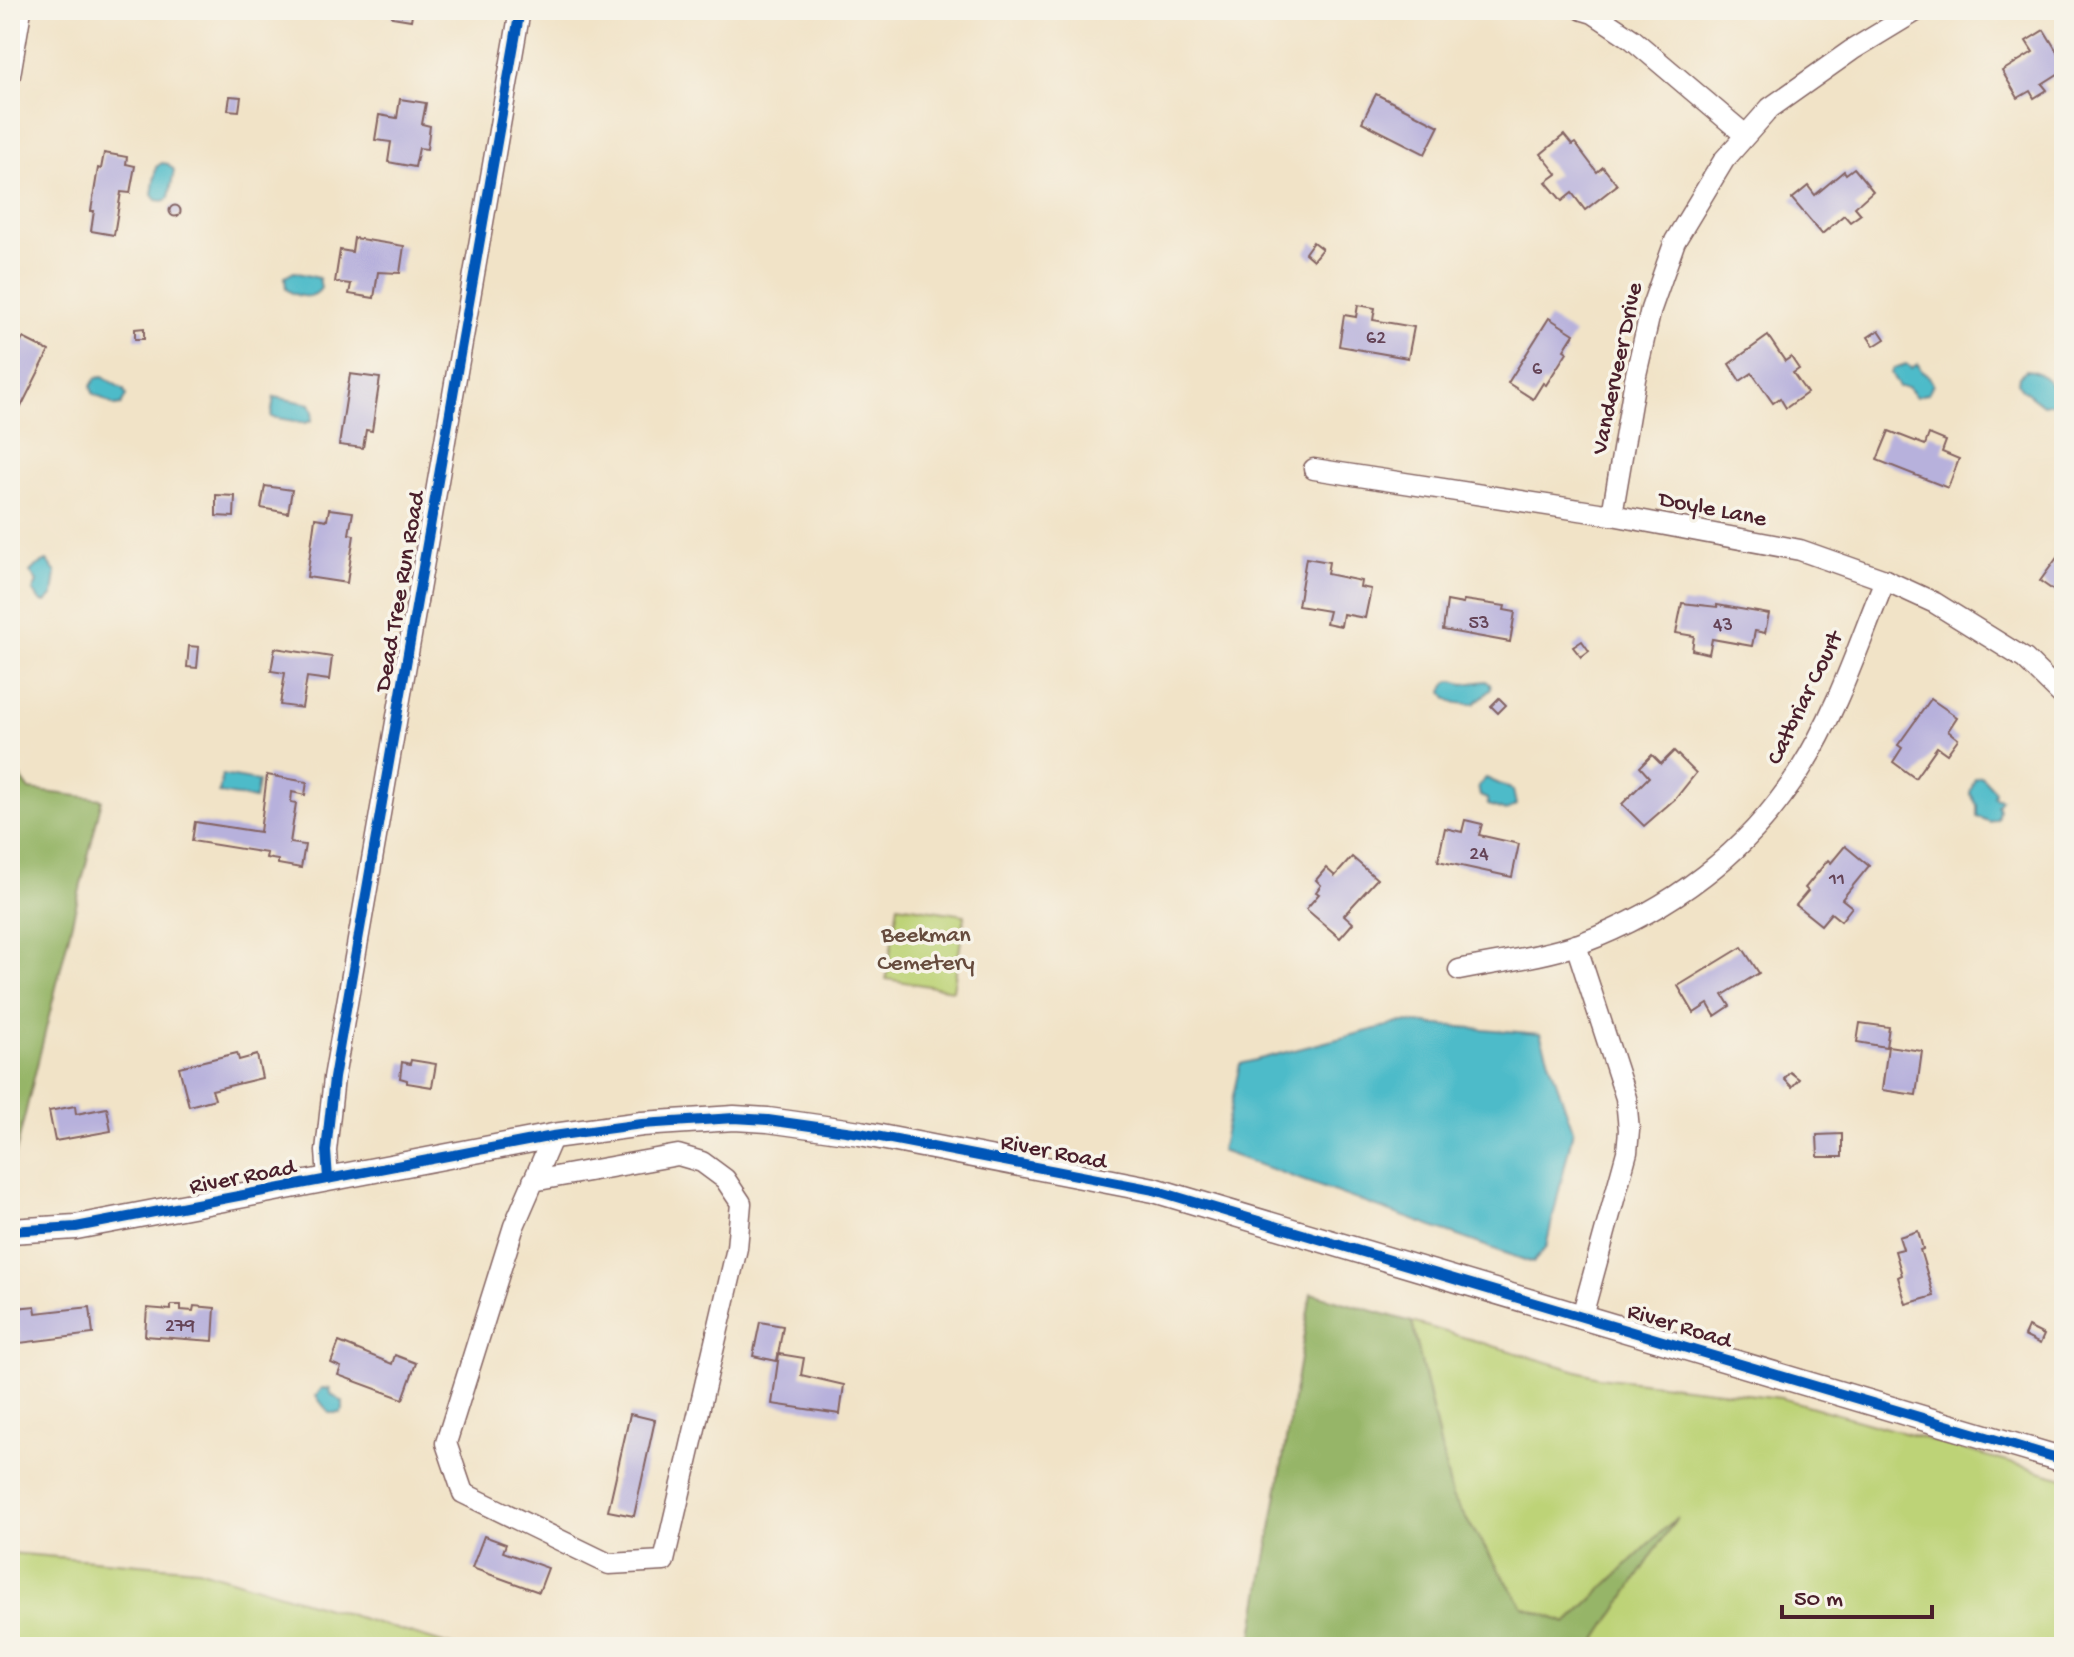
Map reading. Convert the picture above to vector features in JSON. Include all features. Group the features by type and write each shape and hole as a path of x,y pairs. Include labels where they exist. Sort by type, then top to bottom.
{"main road":[{"name":"River Road","path":"10,1231 76,1227 553,1136 642,1124 734,1118 768,1120 860,1133 1154,1190 2064,1460"}],"street":[{"path":"10,75 21,10"},
{"name":"Dead Tree Run Road","path":"328,1179 326,1151 334,1078 520,10"},
{"path":"1583,10 1593,13 1632,39 1744,134"},
{"name":"Vanderveer Drive","path":"1612,515 1635,379 1651,309 1675,241 1724,160 1770,108 1852,50 1918,10"},
{"name":"Doyle Lane","path":"1314,469 1612,515 1800,550 1885,580 1935,603 2025,659 2064,697"},
{"name":"Catbriar Court","path":"1459,970 1576,945 1639,919 1717,868 1750,836 1800,770 1830,711 1885,580"},
{"path":"1576,945 1626,1098 1629,1130 1627,1152 1582,1316"},
{"path":"533,1181 678,1155 702,1162 725,1179 741,1203 737,1248 664,1561 609,1564 463,1493 446,1443 514,1226 533,1181 553,1136"}],"green space":[{"path":"10,762 30,790 102,799 10,1176 10,1002 17,985 10,960"},
{"name":"Beekman Cemetery","path":"898,905 965,915 953,990 886,979"},
{"path":"1311,1293 1412,1322 1452,1497 1523,1607 1567,1623 1677,1517 1592,1647 1251,1647"},
{"path":"1412,1322 1598,1377 1781,1398 2064,1478 2064,1647 1592,1647 1675,1520 1567,1623 1523,1607 1452,1497"},
{"path":"10,1553 198,1569 456,1647 10,1647"}],"water":[{"path":"162,163 174,170 169,198 164,201 156,200 152,195 156,167"},
{"path":"294,272 319,278 321,288 309,296 290,292 286,289 285,277"},
{"path":"1906,364 1911,368 1918,364 1922,372 1928,375 1933,384 1928,393 1916,397 1907,387 1899,387 1891,373 1894,368"},
{"path":"2026,370 2048,381 2055,392 2056,403 2043,405 2021,388 2019,376"},
{"path":"103,377 124,390 126,396 121,405 115,406 93,393 91,386 96,378"},
{"path":"274,397 310,404 312,420 306,423 271,417"},
{"path":"47,561 56,573 53,595 46,602 41,602 33,591 37,582 30,572"},
{"path":"1486,681 1491,689 1474,704 1465,704 1448,699 1445,695 1443,691 1448,682 1464,684"},
{"path":"222,775 258,781 255,799 219,793"},
{"path":"1981,776 1995,791 1994,797 2001,799 1997,805 1997,819 1990,822 1977,816 1977,805 1970,793 1975,778"},
{"path":"1486,778 1513,790 1516,805 1506,811 1488,805 1487,799 1480,796 1478,786"},
{"path":"1403,1022 1540,1034 1573,1130 1546,1247 1533,1263 1221,1151 1240,1064"},
{"path":"322,1388 330,1389 331,1394 343,1402 340,1413 329,1413 316,1396"}],"building":[{"path":"393,10 413,10 411,20 392,17"},
{"path":"2044,30 2064,63 2064,70 2042,84 2047,90 2034,98 2030,91 2018,98 2002,71 2033,52 2026,41"},
{"path":"1376,94 1439,126 1425,154 1362,122"},
{"path":"230,96 241,97 239,111 228,110"},
{"path":"400,99 426,103 422,124 430,126 427,149 419,148 415,167 388,162 391,142 375,140 379,115 397,118"},
{"path":"1564,135 1572,145 1575,143 1597,172 1603,167 1617,185 1585,210 1572,193 1562,201 1546,182 1557,174 1541,154"},
{"path":"104,153 127,157 126,164 135,166 130,193 121,192 114,235 91,231 98,168 101,169"},
{"path":"1854,168 1873,191 1855,207 1861,214 1850,222 1844,215 1822,234 1792,199 1808,186 1815,195 1844,171 1846,174"},
{"path":"175,205 181,211 175,217 169,211"},
{"path":"354,238 404,246 400,273 378,272 374,298 349,294 351,284 335,282 340,250 352,252"},
{"path":"1313,242 1322,249 1313,260 1305,253"},
{"path":"1358,305 1375,308 1373,320 1414,327 1408,358 1339,346 1344,315 1356,317"},
{"path":"1549,318 1574,334 1564,350 1567,352 1533,399 1508,383"},
{"path":"144,328 144,339 135,339 135,329"},
{"path":"1879,330 1885,339 1874,346 1868,337"},
{"path":"1768,336 1785,361 1791,357 1799,369 1793,373 1807,393 1786,408 1780,398 1773,403 1752,373 1740,381 1729,364"},
{"path":"23,338 49,351 20,409 10,404 10,357 12,352 15,354"},
{"path":"350,374 380,378 372,431 366,430 363,448 339,445"},
{"path":"1889,431 1925,445 1929,434 1946,441 1942,452 1959,459 1948,488 1877,460"},
{"path":"265,486 292,490 288,513 261,508"},
{"path":"216,495 235,496 234,517 216,516"},
{"path":"329,509 353,512 349,534 354,535 347,583 307,577 315,518 327,520"},
{"path":"2064,548 2064,584 2057,593 2040,581"},
{"path":"1306,558 1329,562 1327,574 1361,581 1360,587 1371,589 1365,618 1343,614 1341,626 1326,623 1329,611 1298,606"},
{"path":"1464,600 1505,606 1504,610 1515,612 1510,642 1443,630 1447,601 1463,604"},
{"path":"1682,603 1717,605 1769,614 1765,633 1755,631 1752,646 1712,639 1709,654 1692,650 1694,636 1676,633"},
{"path":"1582,641 1589,651 1581,657 1573,647"},
{"path":"189,646 199,647 197,668 187,667"},
{"path":"275,648 332,657 329,680 307,677 302,708 280,705 285,673 271,671"},
{"path":"1499,698 1506,705 1498,713 1491,706"},
{"path":"1931,699 1957,717 1948,731 1958,739 1947,754 1937,747 1915,778 1893,762 1902,748 1898,745"},
{"path":"1674,751 1696,773 1676,798 1644,826 1622,804 1649,777 1640,767 1652,755 1661,764"},
{"path":"267,775 307,782 305,795 292,792 291,802 296,803 290,843 305,845 301,868 278,864 278,860 266,858 267,853 192,841 195,822 260,832"},
{"path":"1465,820 1482,824 1479,835 1519,844 1512,877 1438,861 1445,828 1462,832"},
{"path":"1845,846 1869,866 1842,899 1852,907 1841,921 1831,913 1821,925 1796,905 1808,891 1805,888 1828,860 1831,863"},
{"path":"1352,857 1377,879 1344,915 1353,923 1340,938 1306,909 1319,894 1316,892 1321,885 1316,880 1326,868 1335,876"},
{"path":"1742,947 1759,973 1723,995 1730,1006 1715,1016 1708,1004 1694,1013 1678,986"},
{"path":"1860,1023 1889,1027 1886,1047 1857,1042"},
{"path":"1888,1046 1922,1051 1916,1095 1882,1090"},
{"path":"237,1053 239,1060 257,1055 262,1078 212,1090 215,1099 189,1106 179,1067"},
{"path":"411,1060 436,1064 432,1087 407,1083 407,1080 400,1078 402,1062 410,1064"},
{"path":"1790,1072 1799,1079 1792,1087 1784,1079"},
{"path":"75,1106 76,1114 107,1108 111,1131 55,1141 49,1111"},
{"path":"1842,1134 1842,1157 1818,1157 1817,1135"},
{"path":"1918,1231 1923,1249 1920,1250 1934,1296 1906,1304 1895,1251 1903,1249 1899,1237"},
{"path":"171,1305 181,1305 181,1310 193,1311 194,1306 215,1308 213,1341 145,1336 147,1308 171,1310"},
{"path":"35,1306 36,1313 90,1307 93,1334 20,1343 16,1308"},
{"path":"760,1322 783,1326 777,1361 753,1356"},
{"path":"2028,1327 2044,1335 2040,1344 2024,1336"},
{"path":"339,1342 392,1364 395,1355 416,1363 403,1399 338,1375 341,1367 331,1363"},
{"path":"779,1354 804,1358 801,1375 844,1385 840,1414 772,1404"},
{"path":"630,1414 655,1420 634,1516 608,1511"},
{"path":"484,1536 506,1544 503,1552 548,1568 539,1592 472,1568"}],"cycle path":[{"path":"328,1179 326,1151 334,1078 520,10"},
{"path":"10,1231 76,1227 553,1136 642,1124 734,1118 768,1120 860,1133 1154,1190 2064,1460"}]}
